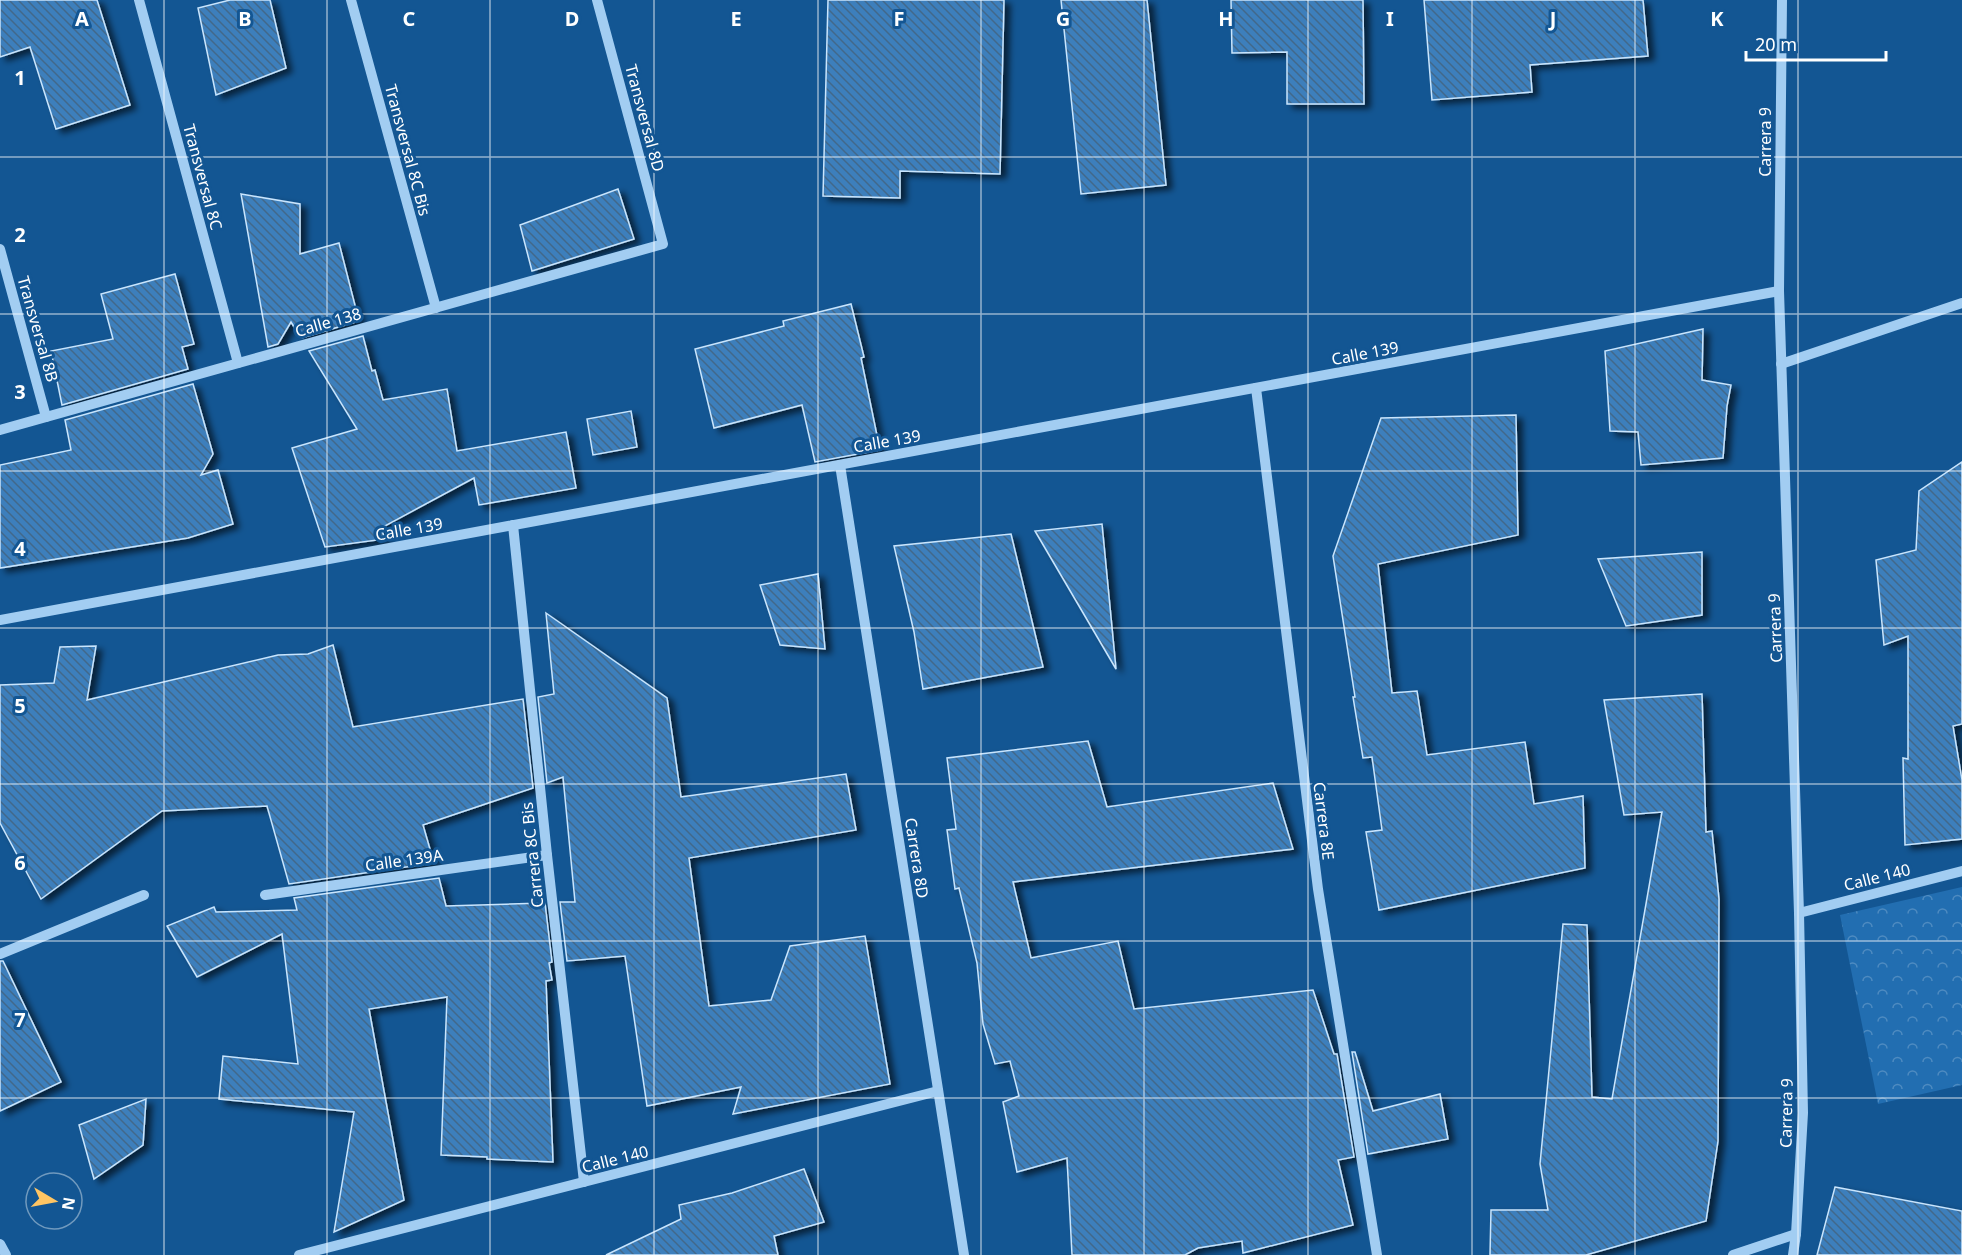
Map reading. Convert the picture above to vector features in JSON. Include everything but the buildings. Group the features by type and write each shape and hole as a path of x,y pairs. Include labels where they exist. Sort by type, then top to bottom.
{"street":[{"name":"Transversal 8C","path":"139,0 238,363"},
{"name":"Transversal 8C Bis","path":"351,0 436,308"},
{"name":"Transversal 8D","path":"597,0 663,244"},
{"name":"Carrera 9","path":"1782,0 1779,291 1799,913 1803,1113 1793,1255"},
{"name":"Calle 138","path":"0,430 663,244"},
{"name":"Transversal 8B","path":"0,249 46,417"},
{"name":"Calle 139","path":"0,620 1779,291"},
{"path":"1781,364 1962,303"},
{"name":"Carrera 8E","path":"1256,388 1318,889 1377,1255"},
{"name":"Carrera 8D","path":"840,465 964,1255"},
{"name":"Carrera 8C Bis","path":"513,525 584,1182"},
{"name":"Calle 139A","path":"265,895 547,855"},
{"name":"Calle 140","path":"1799,913 1962,871"},
{"path":"0,954 144,896"},
{"name":"Calle 140","path":"299,1255 939,1092"},
{"path":"1733,1255 1796,1234"},
{"path":"0,1244 6,1255"}],"green space":[{"path":"1962,887 1962,1085 1878,1104 1840,915"}]}
